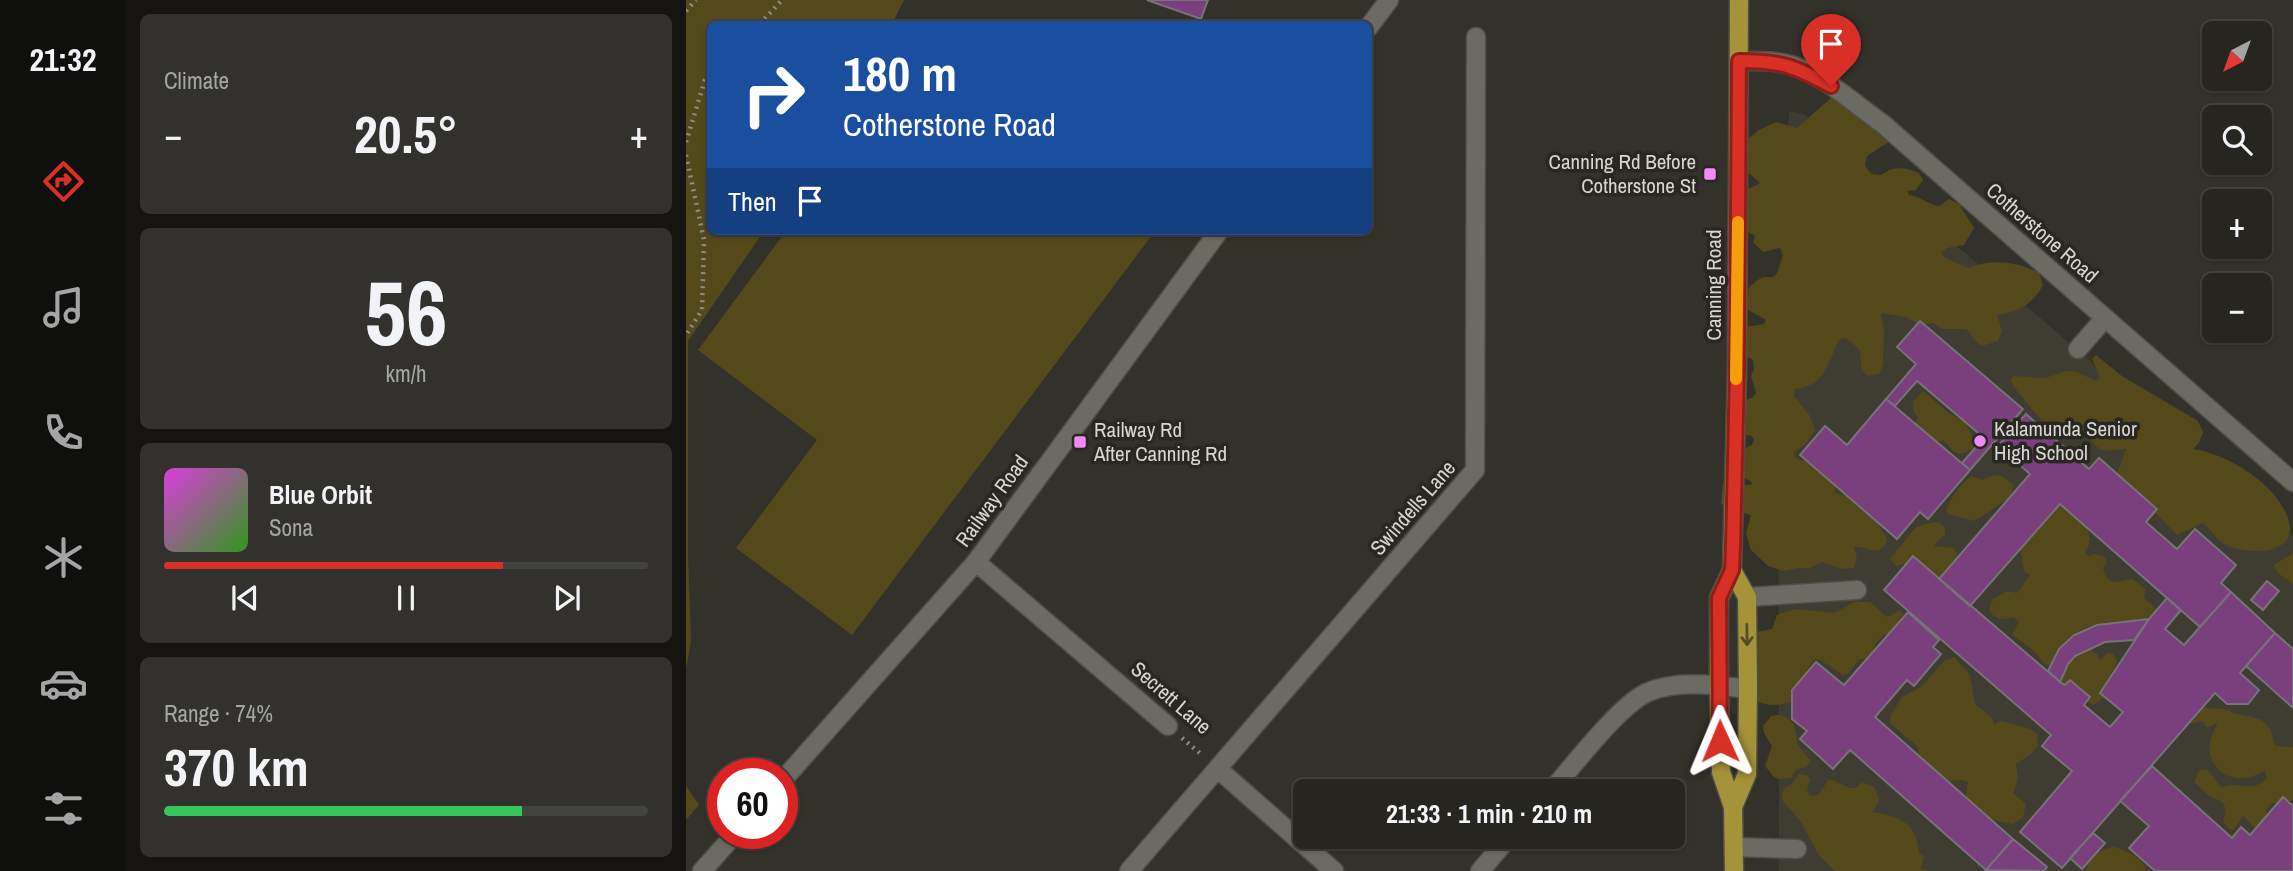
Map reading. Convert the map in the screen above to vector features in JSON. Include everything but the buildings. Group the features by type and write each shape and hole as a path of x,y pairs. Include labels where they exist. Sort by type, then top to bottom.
{"main road":[{"name":"Canning Road","path":"1734,871 1733,807 1721,772 1719,598 1732,570 1737,371 1739,0"},
{"name":"Canning Road","path":"1732,570 1746,597 1748,689 1747,774 1733,807"}],"street":[{"path":"1372,23 1389,0"},
{"name":"Swindells Lane","path":"1129,871 1475,470 1476,37"},
{"name":"Cotherstone Road","path":"1739,61 1794,66 1831,86 1883,124 2293,482"},
{"name":"Railway Road","path":"798,763 976,562 1216,235"},
{"path":"2078,349 2104,319"},
{"name":"Secrett Lane","path":"976,562 1168,726"},
{"path":"1746,597 1857,590"},
{"path":"1562,779 1628,705 1646,693 1676,685 1748,689"},
{"path":"1218,769 1334,871"},
{"path":"1734,848 1797,849"},
{"path":"702,871 722,849"},
{"path":"1480,871 1499,849"}],"path":[{"path":"686,10 696,0"},
{"path":"763,21 782,0"},
{"path":"686,142 707,78"},
{"path":"686,155 704,240 702,310 686,335"},
{"name":"Secrett Lane","path":"1168,726 1218,769"}],"shaded area":[{"path":"686,0 904,0 894,21 707,21 707,235 761,235 688,341 688,553 691,641 686,669"},
{"path":"1832,97 1846,98 1893,139 1867,156 1865,166 1871,174 1881,175 1899,168 1914,171 1919,173 1923,180 1916,190 1907,191 1909,195 1939,206 1949,199 1959,204 1974,228 1964,245 1947,248 1941,253 1945,258 1969,268 1996,262 2023,266 2039,273 2043,285 2024,306 1997,315 2002,331 1998,341 1982,346 1966,329 1942,329 1933,323 1921,325 1906,317 1881,313 1884,331 1883,364 1880,373 1868,376 1862,371 1859,349 1845,338 1840,339 1820,378 1806,387 1795,389 1794,396 1810,416 1815,430 1805,445 1794,452 1795,457 1813,461 1835,482 1835,493 1852,497 1877,521 1887,539 1884,547 1878,551 1854,547 1857,557 1854,568 1843,569 1822,562 1810,568 1784,571 1768,566 1751,550 1746,533 1751,515 1726,509 1721,503 1723,483 1751,485 1752,482 1731,471 1729,456 1752,445 1754,440 1752,436 1736,433 1741,401 1752,398 1756,393 1751,376 1754,369 1753,360 1742,354 1740,328 1764,324 1766,320 1741,306 1742,302 1754,283 1762,277 1775,275 1783,256 1780,248 1763,252 1753,242 1755,236 1741,228 1743,192 1760,183 1743,168 1745,141 1776,122 1797,128"},
{"name":"Kalamunda Senior High School","path":"1789,111 1804,114 2293,536 2293,871 1779,871 1778,346"},
{"path":"783,235 1152,235 852,635 736,548 817,440 698,350"},
{"path":"2096,355 2122,376 2198,421 2203,432 2199,443 2193,449 2237,465 2277,498 2290,525 2289,535 2284,543 2266,550 2234,548 2220,541 2203,523 2177,535 2117,474 2126,449 2100,449 2088,436 2068,434 2053,428 2034,411 2011,381 2013,376 2045,378 2067,371 2077,372 2096,381 2100,377 2092,359"},
{"path":"1923,391 1950,414 1965,422 1975,448 1962,454 1954,452 1943,440 1933,443 1913,425 1918,417 1914,413 1913,402"},
{"path":"1995,475 2013,484 2012,494 2008,498 1974,521 1948,514 1946,510 1951,500 1967,479 1972,476 1982,480"},
{"path":"2059,497 2083,522 2087,530 2090,538 2085,552 2088,556 2096,554 2105,557 2107,563 2103,568 2108,579 2114,582 2133,579 2146,590 2144,598 2157,609 2149,619 2104,623 2072,635 2053,667 2044,663 2033,650 2012,635 2019,621 2013,617 1999,619 1989,609 1993,599 2007,591 2017,593 2030,575 2024,571 2020,549"},
{"path":"1933,522 1940,523 1945,528 1945,534 1934,546 1953,548 1958,562 1945,577 1935,575 1911,562 1896,566 1890,559 1916,527"},
{"path":"2293,553 2293,584 2278,573 2274,565"},
{"path":"1855,602 1870,602 1887,617 1901,610 1903,614 1898,620 1899,628 1879,640 1874,647 1876,653 1870,659 1859,659 1849,673 1843,675 1815,659 1806,671 1807,676 1795,701 1772,705 1752,698 1756,632 1772,629 1777,615 1795,609 1834,613"},
{"path":"2089,648 2100,660 2107,653 2113,654 2117,660 2110,674 2113,679 2107,696 2093,705 2085,696 2059,685 2058,679 2070,661"},
{"path":"1954,657 1970,675 1975,704 1992,718 1994,725 2001,721 2031,729 2037,734 2038,746 2016,764 2018,779 2013,793 2026,804 2023,817 2013,824 1987,818 1970,808 1965,803 1968,782 1948,781 1933,771 1920,759 1918,747 1891,724 1890,716 1902,697 1921,687 1944,661"},
{"path":"2200,706 2257,718 2267,725 2275,746 2293,747 2293,800 2270,804 2266,810 2268,815 2257,830 2243,816 2234,830 2229,829 2223,821 2226,811 2223,802 2209,796 2194,782 2199,770 2207,769 2222,788 2234,785 2254,786 2267,779 2265,770 2240,778 2228,776 2219,770 2210,751 2216,723 2207,728 2202,721 2192,724 2186,720"},
{"path":"1778,715 1791,721 1797,744 1811,761 1806,767 1797,769 1791,778 1774,777 1765,766 1772,746 1763,726 1771,716"},
{"path":"1799,774 1807,775 1810,780 1807,791 1811,796 1818,795 1829,779 1850,788 1856,788 1862,782 1875,787 1879,800 1873,812 1898,819 1910,828 1915,834 1919,853 1924,856 1921,869 1930,871 1835,871 1818,854 1801,822 1782,800 1785,787 1791,785"},
{"path":"686,786 699,805 686,820"},
{"path":"2115,847 2138,859 2147,871 2086,871 2089,862 2096,855"}],"slow traffic":[{"path":"1736,379 1738,222"}],"place":[{"name":"Canning Rd Before Cotherstone St","path":"1710,174"},
{"name":"Kalamunda Senior High School","path":"1980,441"},
{"name":"Railway Rd After Canning Rd","path":"1080,442"}],"route":[{"path":"1720,741 1719,598 1732,570 1733,545 1739,61 1794,66 1831,86"}]}
